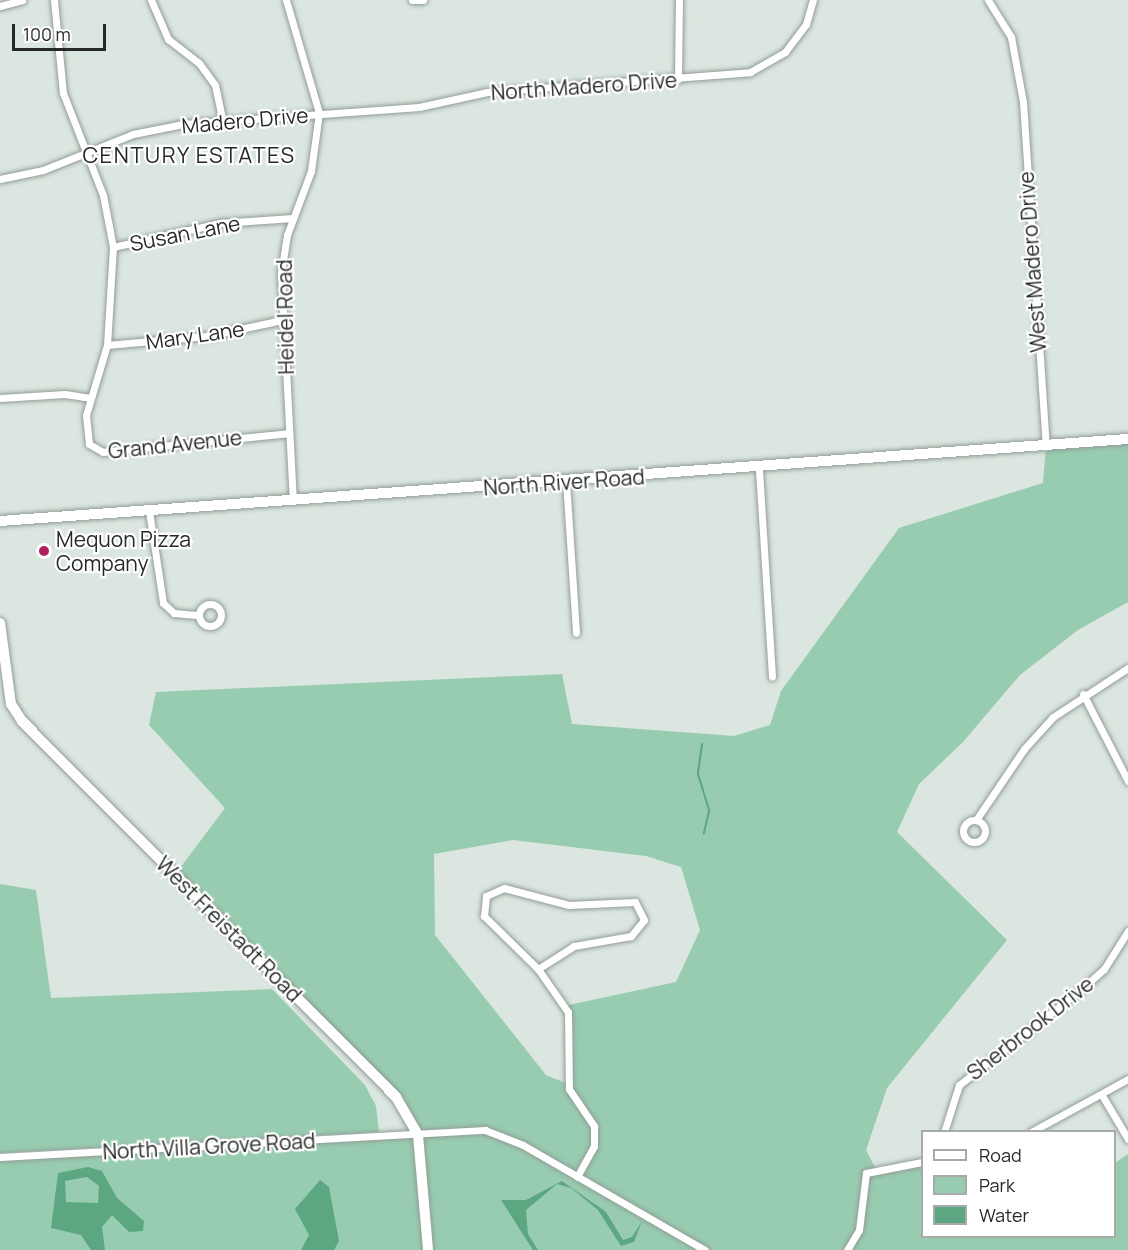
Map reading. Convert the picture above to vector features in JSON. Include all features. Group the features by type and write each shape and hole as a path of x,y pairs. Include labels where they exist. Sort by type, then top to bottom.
{"street":[{"path":"0,6 22,0"},
{"name":"Grand Avenue","path":"54,0 63,93 103,195 113,247 107,345 90,398 86,436 103,452 289,433"},
{"path":"151,0 168,39 199,63 215,85 223,122"},
{"name":"Heidel Road","path":"286,0 319,113 311,171 293,218 281,267 293,500"},
{"path":"412,0 423,0"},
{"path":"678,79 679,0"},
{"name":"North Madero Drive","path":"319,113 419,107 487,92 678,79 766,66 797,38 813,0"},
{"name":"West Madero Drive","path":"988,0 1011,37 1016,79 1023,102 1046,446"},
{"name":"Madero Drive","path":"0,179 87,152 133,134 223,122 319,113"},
{"name":"Susan Lane","path":"113,247 220,223 293,218"},
{"name":"Mary Lane","path":"107,345 207,336 282,320"},
{"path":"0,398 65,394 90,398"},
{"name":"North River Road","path":"0,521 566,481 759,470 1128,439"},
{"path":"759,470 772,677"},
{"path":"566,481 576,633"},
{"path":"149,511 163,603 180,615 199,615"},
{"name":"West Freistadt Road","path":"0,623 11,704 22,721 396,1097 418,1135 428,1250"},
{"path":"976,820 1024,749 1083,694 1128,668"},
{"path":"1083,694 1128,781"},
{"path":"538,969 574,946 631,936 641,929 642,909 623,901 559,904 495,889 486,896 484,916 538,969 568,1012 569,1089 594,1126 594,1146 578,1177"},
{"name":"Sherbrook Drive","path":"944,1130 959,1085 1104,969 1128,931"},
{"path":"1033,1130 1103,1096 1128,1079"},
{"path":"1103,1096 1128,1139"},
{"name":"North Villa Grove Road","path":"0,1157 493,1131 705,1250"},
{"path":"847,1250 859,1230 866,1173 921,1162"}],"green space":[{"path":"1128,439 1128,602 1078,630 1020,675 963,742 919,784 897,832 1007,940 887,1088 866,1150 877,1171 921,1165 921,1238 1116,1238 1116,1162 1128,1154 1128,1250 0,1250 0,1157 417,1135 407,1114 177,872 225,808 149,725 156,692 562,674 572,724 734,736 770,725 781,691 899,528 1043,483 1046,446","holes":["513,840 646,856 681,867 700,930 676,982 564,1006 573,1036 568,1084 546,1075 435,935 434,854"]},
{"path":"0,884 36,890 51,998 272,989 365,1085 376,1106 379,1132 0,1153"}],"water":[{"path":"88,1167 102,1171 117,1198 144,1221 143,1231 129,1232 112,1215 102,1227 105,1250 91,1250 81,1235 51,1228 58,1173","holes":["87,1177 99,1186 98,1203 66,1202 65,1181"]},
{"path":"320,1180 329,1187 339,1241 334,1250 301,1250 309,1235 295,1209"},
{"path":"562,1181 606,1212 623,1240 632,1237 642,1221 634,1242 621,1246 598,1210 571,1188 557,1184 526,1210 528,1234 538,1250 533,1250 501,1200 526,1200"}],"waterway":[{"path":"702,744 698,774 709,811 704,833"}],"place":[{"name":"Mequon Pizza Company","path":"44,551"}],"district":[{"name":"CENTURY ESTATES","path":"189,156"}]}
